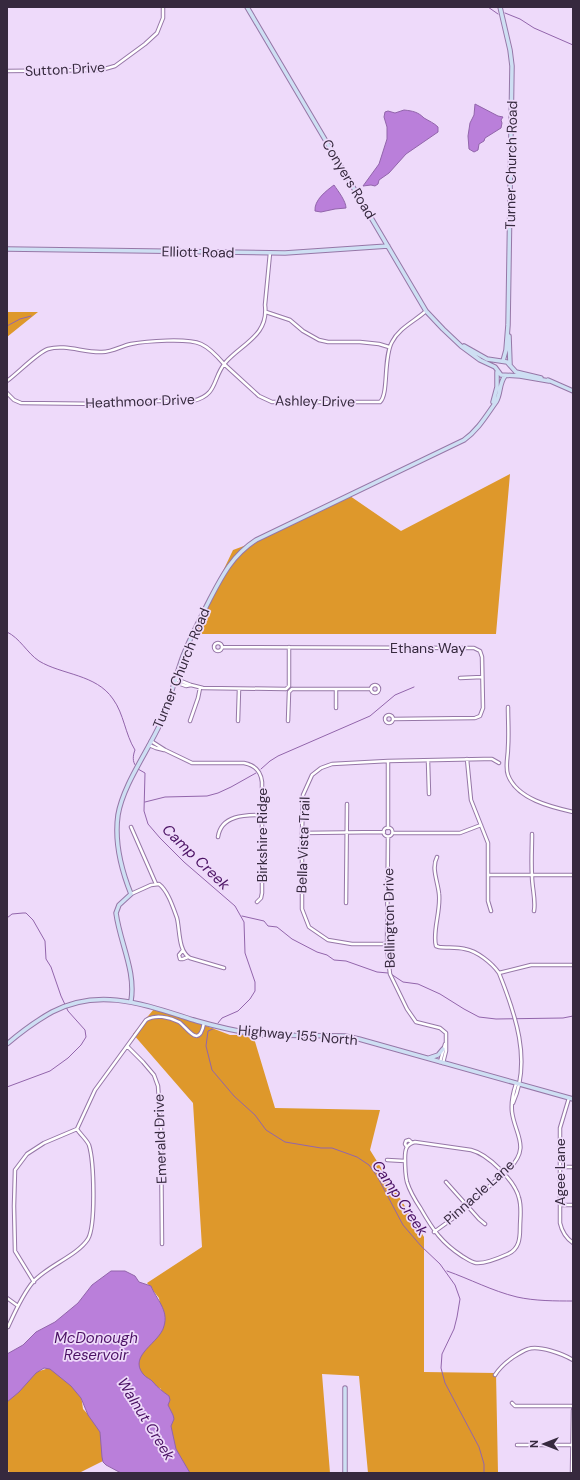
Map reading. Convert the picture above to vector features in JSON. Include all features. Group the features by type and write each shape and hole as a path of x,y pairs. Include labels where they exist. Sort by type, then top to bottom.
{"street":[{"name":"Sutton Drive","path":"7,71 101,70 115,66 145,44 157,33 163,18 163,7"},
{"name":"Conyers Road","path":"247,7 426,311 443,329 474,356 497,370"},
{"name":"Turner Church Road","path":"500,7 510,50 512,66 508,325 510,366"},
{"name":"Elliott Road","path":"7,249 270,253 343,250 388,246"},
{"name":"Heathmoor Drive","path":"7,393 14,400 21,403 106,404 144,401 193,401 207,396 213,389 224,364 260,331 266,312 265,305 270,253"},
{"name":"Ashley Drive","path":"7,381 46,350 64,347 76,350 104,352 142,342 196,342 203,345 220,359 259,396 272,402 380,402 384,396 386,363 389,347 398,333 426,311"},
{"path":"266,312 290,320 311,336 319,340 328,342 360,342 379,344 389,347"},
{"name":"Turner Church Road","path":"502,362 506,350 508,325"},
{"name":"Conyers Road","path":"460,344 482,357 502,362"},
{"path":"549,381 500,375 497,370 498,365 502,362 508,362 510,366 518,373 535,376 549,381 573,391"},
{"path":"506,375 510,372 510,366"},
{"name":"Turner Church Road","path":"493,404 497,386 497,370"},
{"name":"Turner Church Road","path":"131,894 121,868 119,857 117,826 120,805 167,705 193,633 210,599 232,561 244,548 256,540 464,440 480,426 496,400 501,381 506,375"},
{"name":"Ethans Way","path":"222,647 475,648 480,651 482,655 483,710 478,716 393,719"},
{"path":"175,680 186,686 191,685 200,688 286,689 289,686 289,647"},
{"path":"460,678 482,677"},
{"path":"289,686 292,689 371,689"},
{"path":"190,721 200,688"},
{"path":"238,721 239,689"},
{"path":"286,689 289,692"},
{"path":"288,721 289,692 292,689"},
{"path":"336,689 336,708"},
{"path":"508,708 507,771 511,782 524,795 573,812"},
{"name":"Birkshire Ridge","path":"150,743 156,748 165,750 192,764 243,763 252,765 258,771 262,779 262,896 257,902"},
{"path":"467,759 471,800 488,843 488,901 491,911"},
{"name":"Bella Vista Trail","path":"388,944 352,944 328,940 309,927 302,909 302,833 303,795 312,775 321,768 332,764 467,759 492,759 499,762"},
{"path":"428,760 429,794"},
{"path":"302,833 384,832 385,829 388,828 388,761"},
{"path":"346,903 347,804"},
{"path":"218,837 221,828 227,821 241,815 262,815"},
{"path":"388,828 393,832 460,833 481,825"},
{"path":"131,827 156,884 159,884 165,890 176,918 183,950 188,957"},
{"path":"384,832 385,836 388,837 392,835 393,832"},
{"path":"532,834 531,875 532,891 536,904 534,911"},
{"name":"Bellington Drive","path":"388,837 388,944 390,974 410,1014 416,1022 444,1030 446,1033 446,1042"},
{"path":"437,857 434,862 439,894 439,910 435,935 436,946 439,948 457,948 471,951 495,967 499,973 531,965 573,965"},
{"path":"488,875 573,875"},
{"path":"131,1001 130,972 116,913 119,904 131,894 156,884"},
{"path":"183,950 179,955 180,959 188,957 224,968"},
{"name":"Pinnacle Lane","path":"434,1232 450,1221 503,1174 515,1162 520,1148 520,1136 513,1114 513,1103 521,1052 518,1029 499,973"},
{"name":"Highway 155 North","path":"7,1044 52,1012 72,1004 101,999 131,1001 230,1030 262,1035 345,1036 571,1098"},
{"path":"34,1282 14,1251 15,1170 27,1154 44,1143 76,1129 95,1090 146,1020 151,1017 162,1017 180,1023 192,1035 198,1035 201,1032 204,1023"},
{"path":"441,1062 443,1049 446,1042"},
{"path":"441,1062 446,1051 446,1042"},
{"name":"Emerald Drive","path":"127,1046 154,1075 158,1086 161,1129 162,1244"},
{"path":"427,1058 435,1056 443,1049"},
{"name":"Agee Lane","path":"571,1098 560,1128 560,1224 566,1238 573,1243"},
{"path":"8,1327 18,1306 34,1282 76,1250 88,1238 93,1219 93,1164 89,1144 76,1129"},
{"path":"412,1143 421,1143 477,1152 488,1158 516,1190 520,1202 520,1238 518,1245 508,1254 485,1262 476,1263 450,1248 434,1232 410,1189 406,1176 405,1161 405,1151 412,1143"},
{"path":"387,1160 405,1161"},
{"path":"560,1167 573,1167"},
{"path":"446,1182 485,1224"},
{"path":"560,1205 573,1205"},
{"path":"7,1298 18,1306"},
{"path":"495,1375 499,1368 522,1351 530,1348 548,1350 567,1356 573,1360"},
{"path":"345,1388 345,1473"},
{"path":"512,1403 515,1406 573,1406"},
{"path":"572,1473 573,1410"},
{"path":"517,1445 572,1445"}],"shaded area":[{"path":"7,312 38,312 7,337"},
{"path":"510,474 496,634 193,634 233,550 260,540 350,496 401,531"},
{"path":"154,1009 167,1011 230,1035 253,1035 275,1108 380,1110 370,1150 424,1237 424,1372 496,1373 498,1473 368,1473 359,1376 322,1374 330,1473 187,1473 177,1456 168,1422 168,1400 160,1388 146,1386 130,1359 162,1316 159,1298 147,1283 202,1247 193,1103 133,1034"},
{"path":"49,1368 63,1377 81,1395 83,1409 98,1425 103,1443 103,1461 79,1473 9,1473 7,1466 7,1398 30,1374"}],"water":[{"path":"475,104 503,117 501,120 501,128 485,138 484,141 479,144 478,150 474,152 469,149 468,136 470,123 474,115"},
{"path":"404,110 413,111 420,114 438,127 438,132 406,154 389,173 379,180 378,184 375,186 363,186 379,164 387,139 387,127 384,117 385,112 388,111 395,113"},
{"path":"334,185 343,199 346,208 321,212 315,211 318,200"},
{"name":"McDonough Reservoir","path":"111,1271 125,1271 135,1276 139,1282 151,1286 165,1315 164,1326 161,1332 142,1355 139,1361 139,1367 144,1375 169,1396 170,1400 168,1405 174,1419 171,1426 176,1449 190,1473 121,1473 106,1465 103,1462 102,1457 100,1432 88,1415 81,1398 71,1386 50,1369 44,1368 36,1373 19,1392 7,1402 7,1354 23,1345 36,1332 55,1322 78,1303 92,1285"}],"waterway":[{"path":"488,7 498,14"},
{"path":"505,13 520,19 534,28 573,45"},
{"path":"7,326 20,319 31,316"},
{"name":"Camp Creek","path":"7,632 16,638 39,661 48,666 98,684 106,691 120,711 135,750 133,758 136,766"},
{"path":"261,769 278,756 370,716 395,695 414,687"},
{"name":"Camp Creek","path":"138,769 145,773 144,811 148,824 184,862 235,906 244,922 245,953 255,982 255,991 250,999 238,1011 222,1018 218,1023"},
{"path":"145,802 165,797 207,796 231,787 256,773"},
{"name":"Walnut Creek","path":"7,918 12,914 26,913 33,920 45,941 46,959 51,967 61,996 68,1011 85,1030 86,1037 81,1045 68,1058 50,1071 7,1087"},
{"path":"242,916 264,921 268,926 277,927 292,939 317,952 327,955 334,960 346,961 377,972 388,973"},
{"path":"391,974 403,982 418,984 440,994 479,1017 496,1019 563,1018 573,1016"},
{"name":"Camp Creek","path":"213,1029 208,1031 206,1046 212,1070 234,1096 255,1115 266,1130 285,1142 321,1148 332,1148 357,1157 369,1165 377,1176 403,1225 421,1246 440,1264 455,1285 460,1299 457,1317 454,1329 442,1354 441,1368 445,1383 479,1447 484,1464 484,1473"},
{"path":"447,1271 499,1292 517,1297 538,1300 573,1301"}]}
